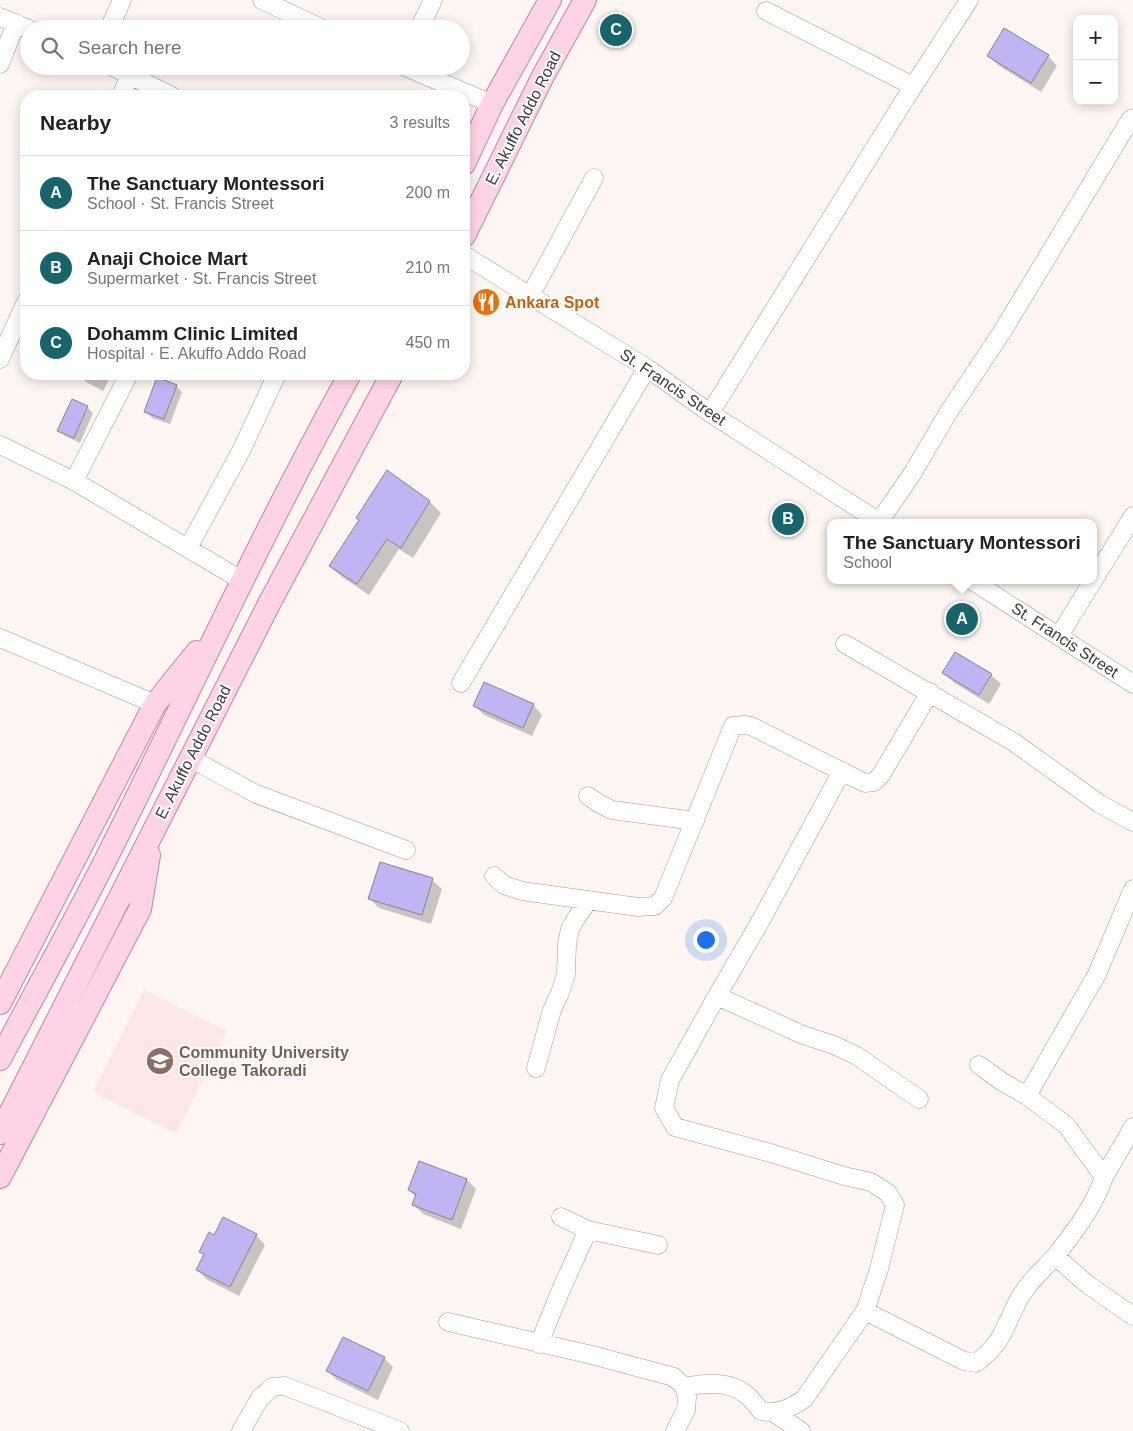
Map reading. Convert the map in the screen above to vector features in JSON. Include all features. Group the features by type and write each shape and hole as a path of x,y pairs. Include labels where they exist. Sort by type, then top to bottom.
{"main road":[{"name":"E. Akuffo Addo Road","path":"470,151 492,104 550,0"},
{"name":"E. Akuffo Addo Road","path":"470,224 543,76 585,0"},
{"name":"E. Akuffo Addo Road","path":"0,1059 116,838 222,622 325,418 347,380"},
{"name":"E. Akuffo Addo Road","path":"0,1133 275,593 389,380"},
{"path":"0,1003 155,704 222,622"},
{"path":"0,1177 140,909 153,831"}],"street":[{"path":"113,20 122,0"},
{"path":"262,0 286,5 309,20"},
{"path":"423,20 432,0"},
{"path":"710,413 913,86 969,0"},
{"path":"766,11 913,86"},
{"path":"0,64 15,23"},
{"path":"124,90 130,75 160,90"},
{"path":"424,75 459,90"},
{"path":"470,95 492,104"},
{"path":"882,519 912,474 948,413 1002,332 1130,120 1133,118"},
{"path":"530,296 594,178"},
{"name":"St. Francis Street","path":"470,259 647,368 710,413 875,519"},
{"path":"0,359 20,315"},
{"path":"461,683 647,368"},
{"path":"74,481 125,380"},
{"path":"188,548 242,449 274,380"},
{"path":"0,445 74,481 243,581"},
{"path":"1097,574 1133,516"},
{"name":"St. Francis Street","path":"977,584 1133,684"},
{"path":"1059,636 1091,584"},
{"path":"0,638 155,704"},
{"path":"845,644 1015,743 1100,804 1133,822"},
{"path":"494,876 504,885 522,892 638,907 655,906 663,898 733,726 751,726 865,783 874,782 881,775 930,692"},
{"path":"190,758 256,794 406,850"},
{"path":"774,1413 794,1406 804,1400 864,1311 879,1269 895,1205 888,1193 871,1182 844,1176 774,1154 675,1127 664,1108 670,1080 761,920 842,771"},
{"path":"588,796 598,804 612,810 695,821"},
{"path":"1027,1096 1097,974 1133,889"},
{"path":"536,1068 552,1010 566,974 567,944 570,929 588,901"},
{"path":"717,996 803,1035 834,1045 857,1056 919,1099"},
{"path":"979,1065 1001,1081 1027,1096 1066,1125 1104,1177"},
{"path":"864,1311 964,1361 976,1363 988,1354 998,1342 1023,1292 1055,1256 1094,1200 1104,1177 1133,1127"},
{"path":"561,1217 588,1230 658,1245"},
{"path":"539,1344 588,1230"},
{"path":"1055,1256 1087,1284 1133,1316"},
{"path":"448,1322 592,1355 674,1377 684,1387 687,1396 686,1410 676,1431"},
{"path":"684,1387 704,1383 726,1385 747,1394 761,1411 774,1413 801,1431"},
{"path":"241,1431 260,1398 272,1387 285,1386 393,1429"}],"shaded area":[{"name":"Community University College Takoradi","path":"144,990 227,1031 176,1133 93,1092"}],"building":[{"path":"1004,28 1049,55 1031,83 987,56"},
{"path":"156,380 164,380 177,385 164,419 144,412"},
{"path":"72,399 88,406 74,438 57,431"},
{"path":"387,470 430,501 401,548 387,539 357,584 329,566 359,520 356,518"},
{"path":"955,652 992,674 979,695 942,673"},
{"path":"484,682 534,704 523,728 473,706"},
{"path":"380,862 433,878 422,915 368,899"},
{"path":"419,1161 467,1179 452,1220 412,1205 416,1194 408,1190"},
{"path":"223,1217 257,1234 230,1287 196,1270 204,1254 199,1252 209,1232 214,1235"},
{"path":"343,1337 385,1357 368,1391 326,1371"}],"place":[{"name":"Dohamm Clinic Limited","path":"616,30"},
{"name":"Ankara Spot","path":"486,302"},
{"name":"Anaji Choice Mart","path":"788,519"},
{"name":"The Sanctuary Montessori","path":"962,619"},
{"name":"Community University College Takoradi","path":"160,1061"}]}
